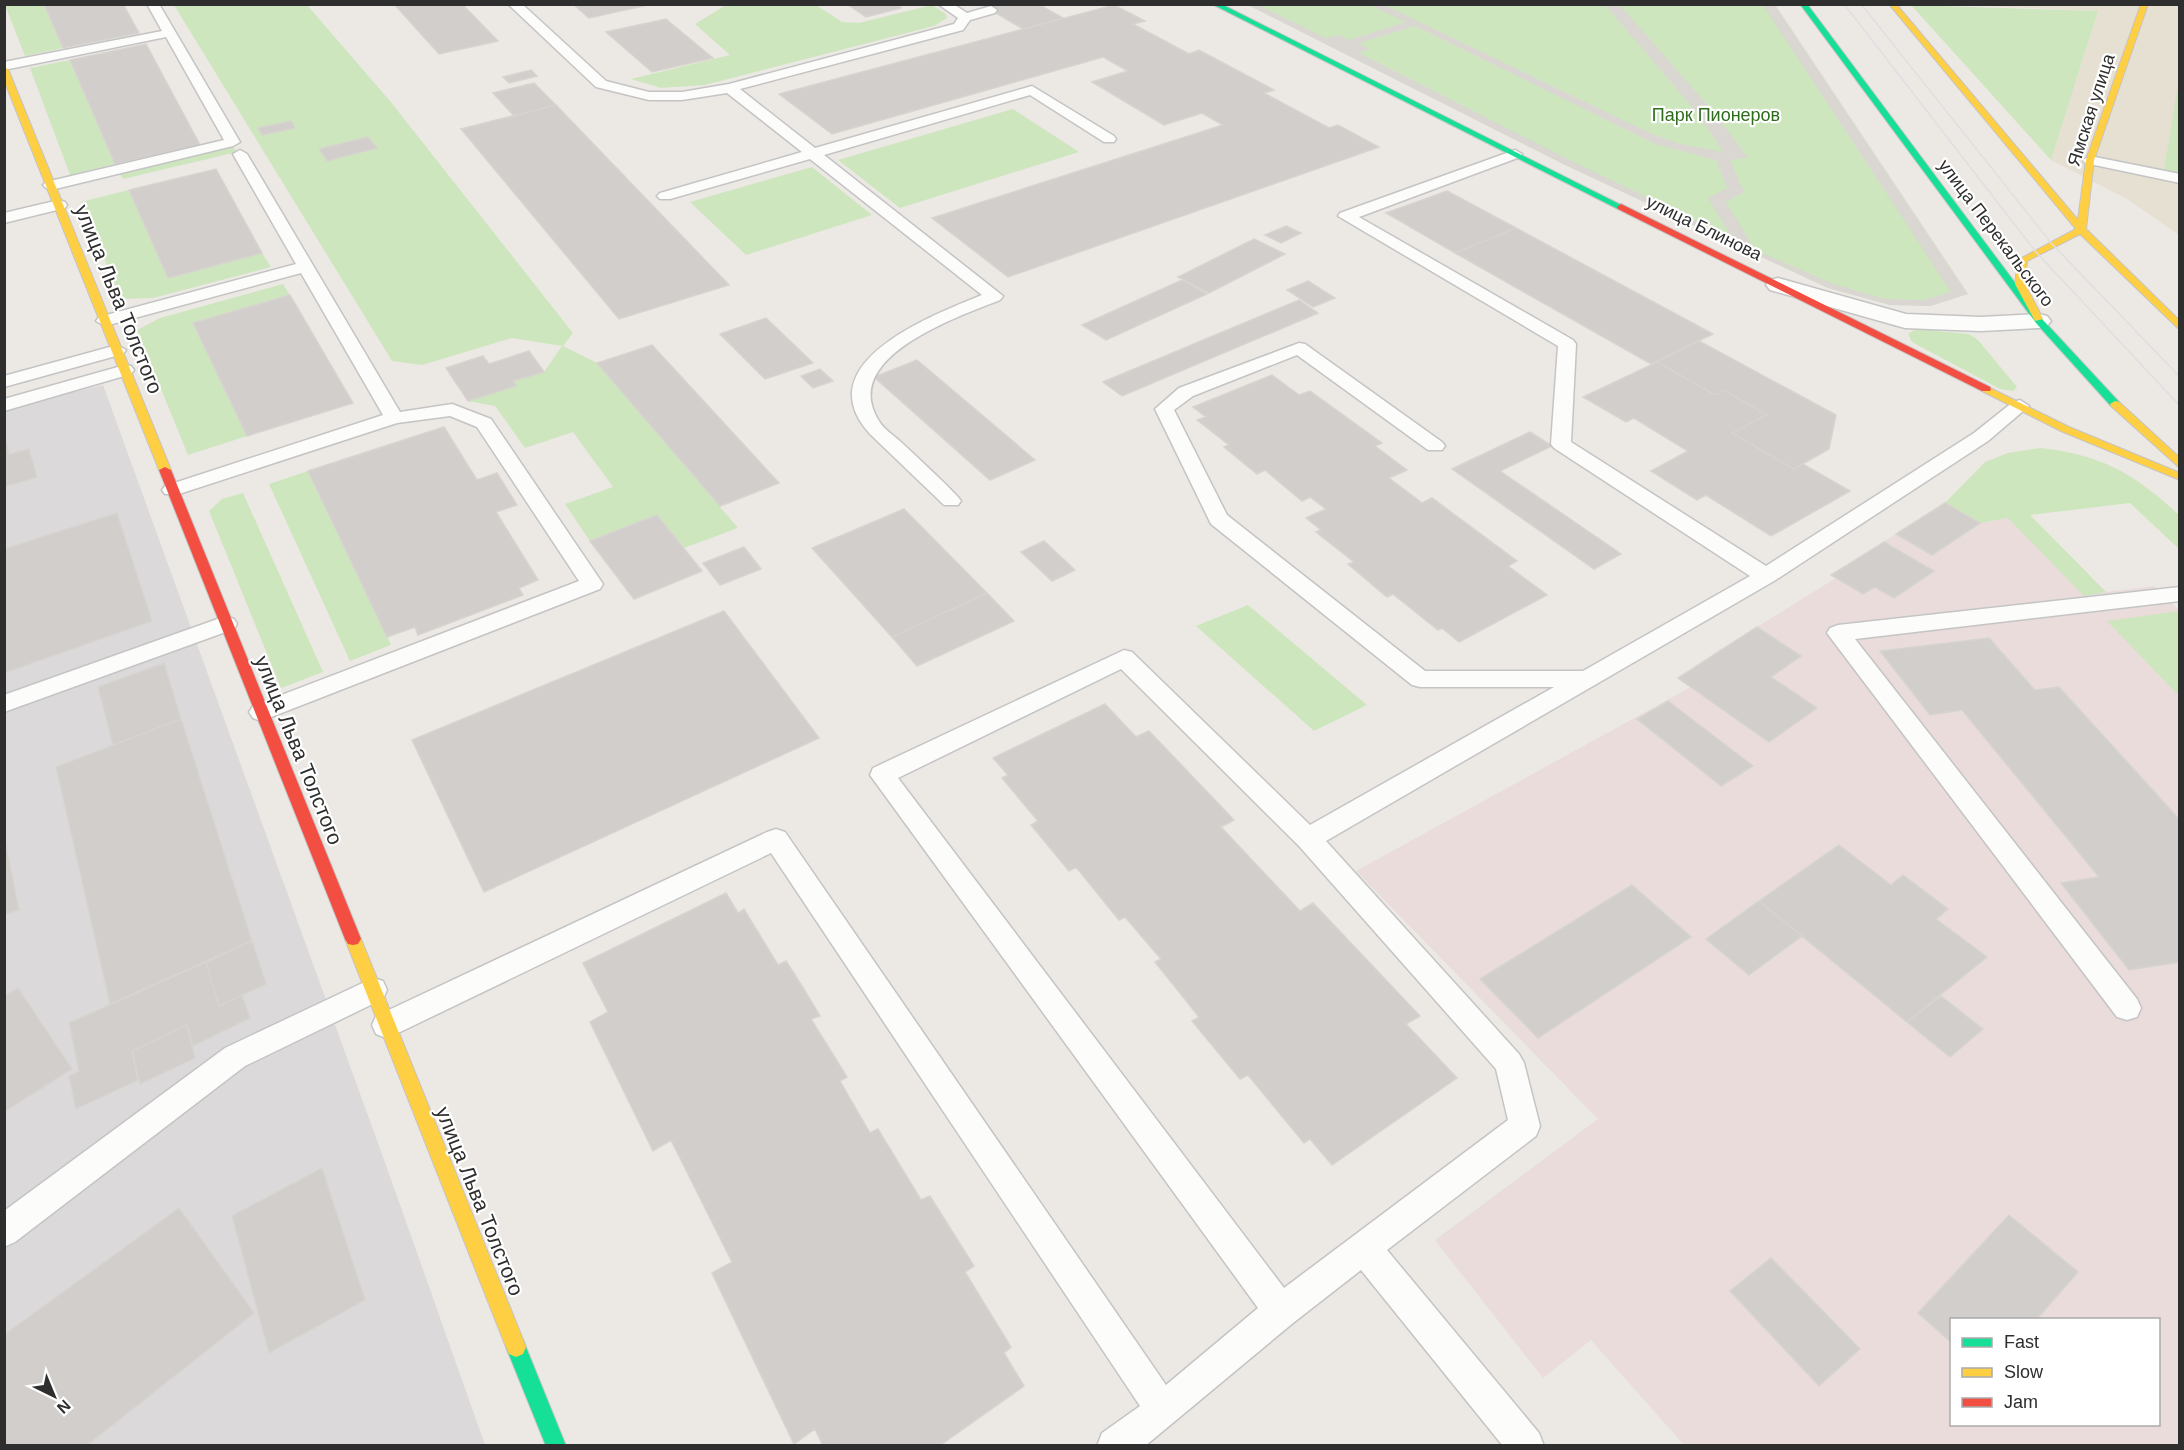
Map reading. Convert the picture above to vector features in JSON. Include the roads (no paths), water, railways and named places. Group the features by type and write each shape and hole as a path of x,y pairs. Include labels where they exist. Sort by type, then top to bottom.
{"street":[{"name":"улица Блинова","path":"1215,4 2065,429 2180,477"},
{"name":"улица Перекальского","path":"1803,4 2039,321 2106,396 2180,465"},
{"path":"1892,4 2081,230 2180,327"},
{"name":"Ямская улица","path":"2081,230 2090,160 2145,4"},
{"name":"улица Льва Толстого","path":"4,68 556,1446"},
{"path":"2039,321 2022,295 2018,273 2023,260 2072,237 2081,230"},
{"path":"1778,285 1905,321 1981,324 2039,321"}],"lane":[{"path":"51,185 233,142 153,4"},
{"path":"514,4 601,84 615,90 664,96 708,93 730,88 959,27 965,17 991,10"},
{"path":"944,4 965,17"},
{"path":"4,68 169,33"},
{"path":"730,88 994,296 942,318 891,345 864,372 859,398 869,422 951,501"},
{"path":"665,196 1032,90 1109,139"},
{"path":"240,154 394,418"},
{"path":"1515,154 1346,216 1567,344 1561,444 1766,576"},
{"path":"2090,160 2180,179"},
{"path":"4,218 59,205"},
{"path":"105,321 306,266"},
{"path":"1435,446 1299,348 1186,392 1164,409 1218,519 1420,679 1587,679"},
{"path":"4,382 117,350"},
{"path":"4,405 125,370"},
{"path":"1308,839 1766,576 1981,437 2020,406"},
{"path":"172,489 394,418 452,410 484,423 592,584 261,712"},
{"path":"2127,1008 1838,633 2180,594"},
{"path":"4,704 226,624"},
{"path":"1114,1446 1163,1410 1281,1311 1525,1126 1509,1063 1308,839 1124,658 882,776 1281,1311"},
{"path":"386,1025 776,839 1163,1410"},
{"path":"4,1231 235,1057 373,990"},
{"path":"1364,1248 1526,1446"}],"tram line":[{"path":"1844,4 2036,252 2180,406"},
{"path":"1861,4 2052,244 2180,377"}],"park label":[{"name":"Парк Пионеров","path":"1716,115"}]}
